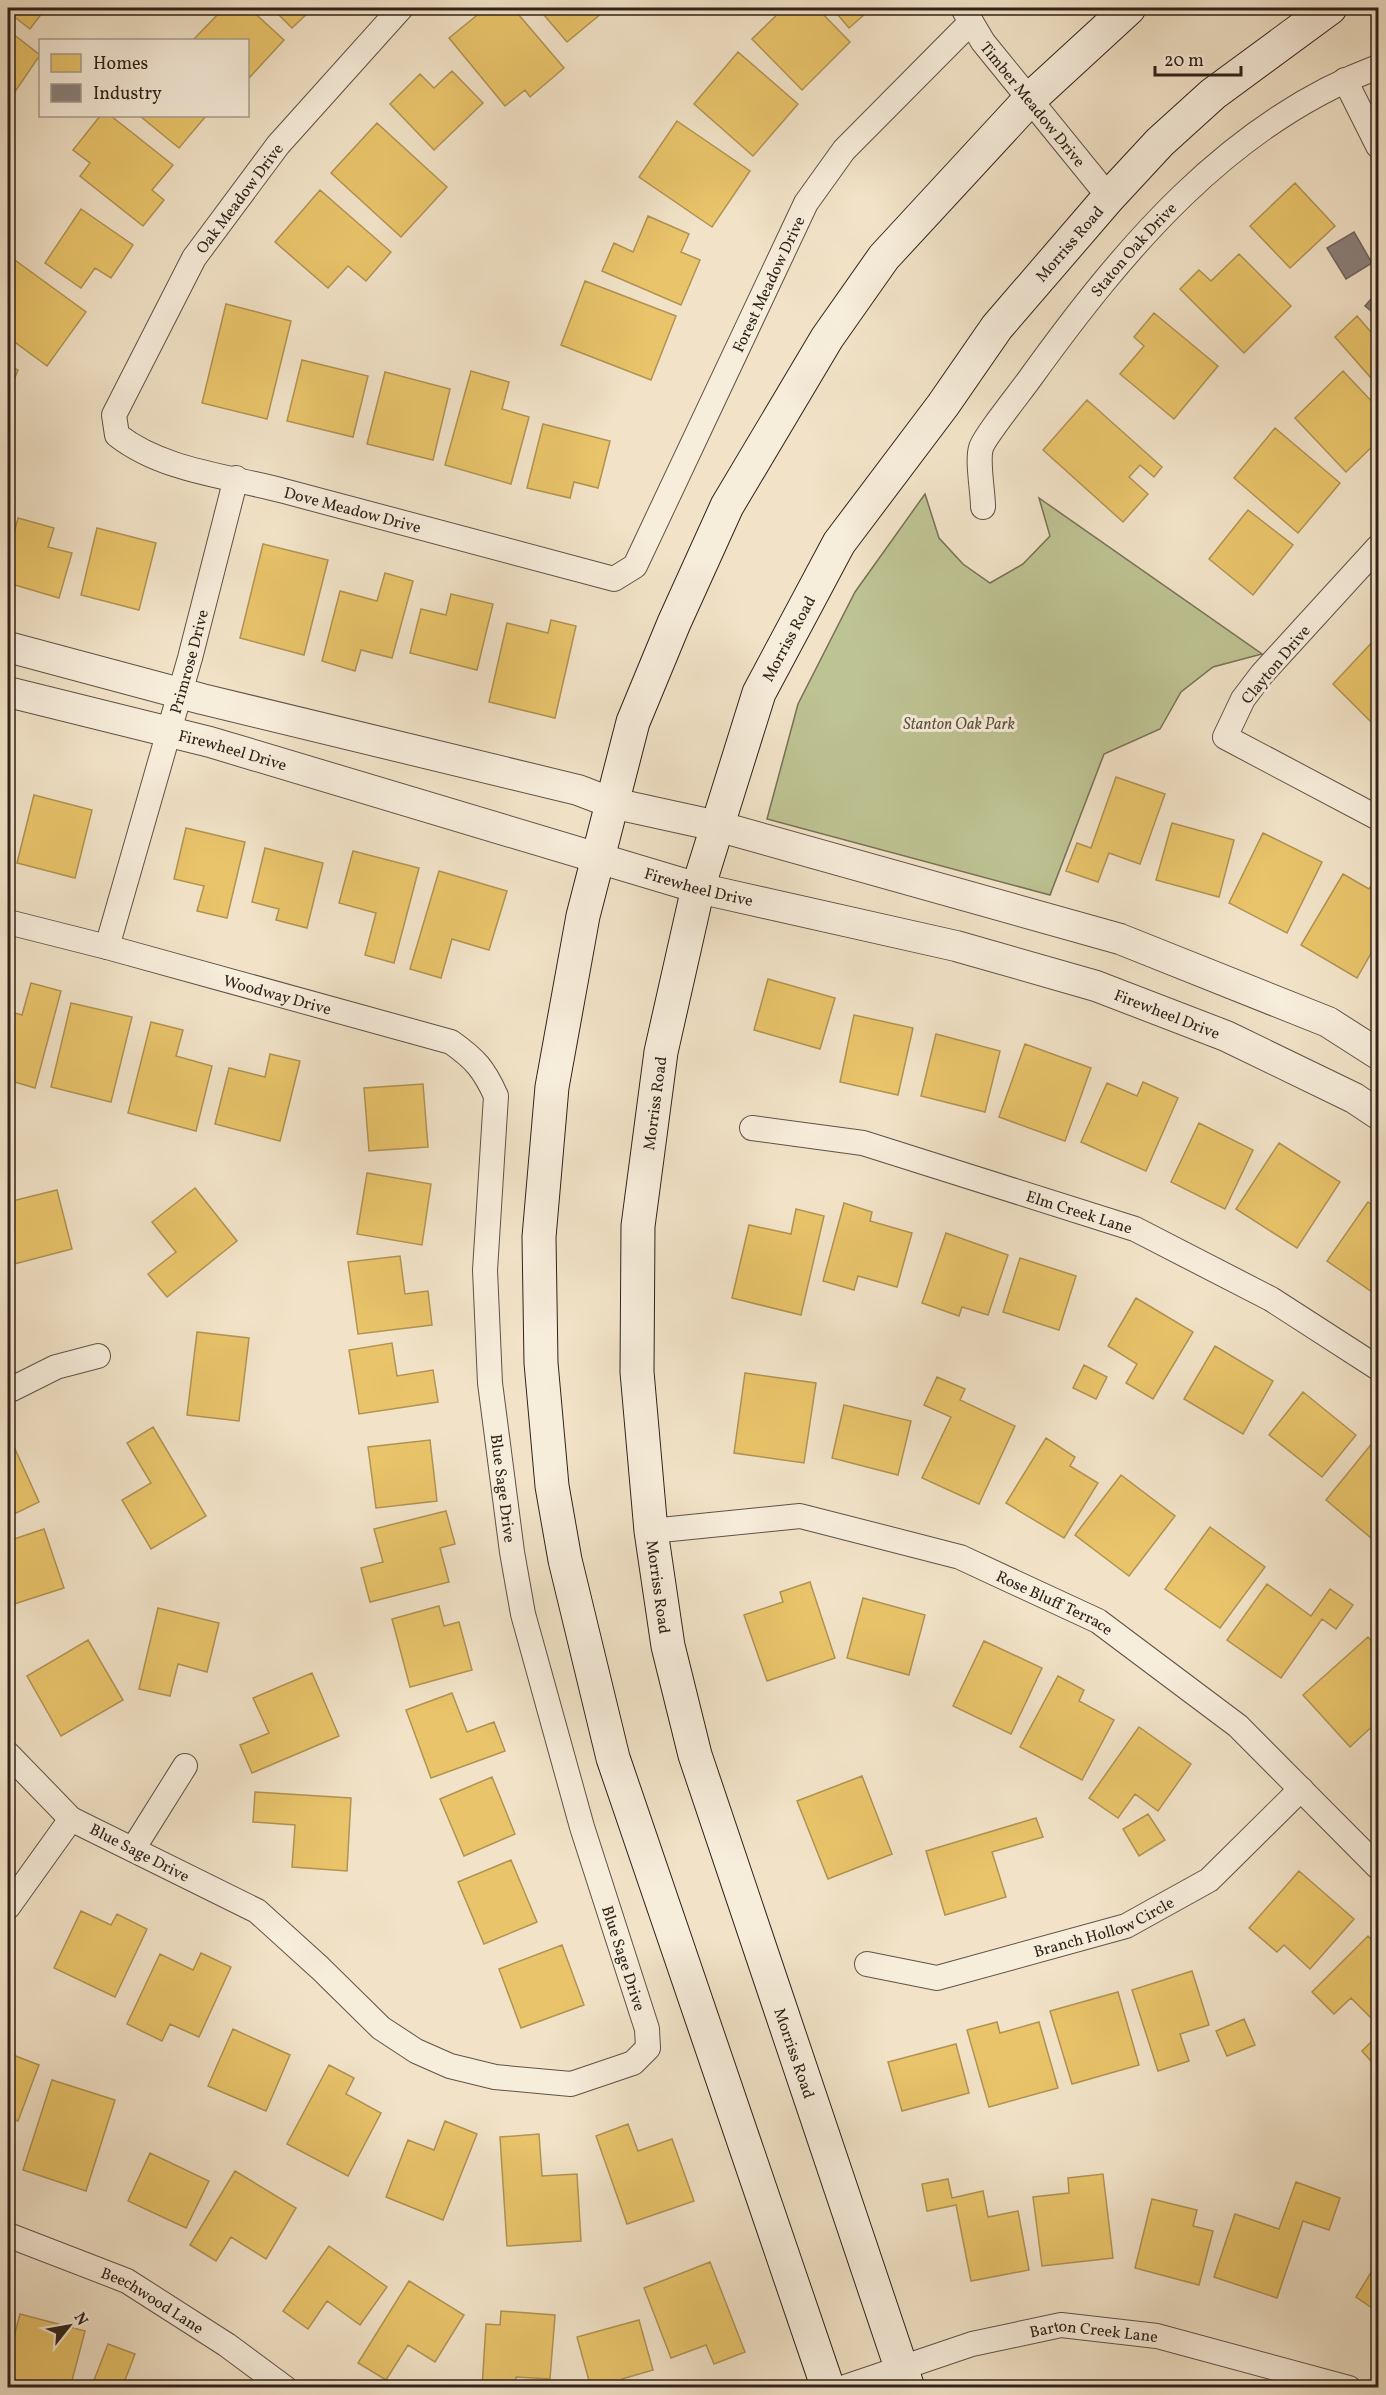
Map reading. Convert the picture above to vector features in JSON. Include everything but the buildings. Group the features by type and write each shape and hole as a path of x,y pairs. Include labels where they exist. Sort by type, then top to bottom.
{"main road":[{"path":"828,2388 613,1758 565,1560 552,1486 541,1363 539,1238 552,1087 583,916 633,722 674,622 727,506 826,338 884,257 1029,100 1129,8"},
{"name":"Morriss Road","path":"905,2378 695,1755 668,1646 651,1531 637,1372 638,1226 661,1052 698,888 759,693 839,543 943,405 997,327 1109,197 1160,142 1213,94 1330,8"}],"street":[{"name":"Oak Meadow Drive","path":"114,415 194,258 278,145 401,8"},
{"name":"Timber Meadow Drive","path":"967,15 983,42 1109,197"},
{"name":"Forest Meadow Drive","path":"614,579 635,566 806,202 844,150 967,15"},
{"name":"Staton Oak Drive","path":"983,507 981,447 1084,304 1175,201 1236,148 1346,80 1378,68"},
{"path":"1346,80 1378,146"},
{"name":"Dove Meadow Drive","path":"114,415 117,435 134,449 159,461 236,478 614,579"},
{"name":"Primrose Drive","path":"107,947 180,693 236,478"},
{"name":"Clayton Drive","path":"1378,547 1262,674 1243,699 1225,737 1378,818"},
{"path":"8,647 180,693 578,790 612,803 717,826 1120,939 1328,1022 1378,1054"},
{"name":"Firewheel Drive","path":"8,692 169,732 698,888 956,946 1096,986 1226,1036 1354,1098 1378,1114"},
{"name":"Woodway Drive","path":"8,922 451,1042 475,1059 487,1077 496,1096 493,1124"},
{"name":"Blue Sage Drive","path":"8,1754 71,1819 256,1911 320,1968 381,2028 416,2051 450,2066 495,2078 571,2084 633,2063 648,2048 647,2028 572,1793 523,1614 512,1552 490,1383 485,1281 493,1124"},
{"name":"Elm Creek Lane","path":"752,1128 863,1143 1135,1229 1271,1299 1378,1368"},
{"path":"8,1390 56,1367 98,1356"},
{"name":"Rose Bluff Terrace","path":"651,1531 800,1516 960,1557 1098,1621 1238,1726 1378,1867"},
{"path":"133,1849 185,1766"},
{"name":"Branch Hollow Circle","path":"867,1964 937,1978 1126,1926 1209,1880 1301,1789"},
{"path":"8,1907 71,1819"},
{"name":"Beechwood Lane","path":"8,2235 128,2281 227,2345 285,2388"},
{"name":"Barton Creek Lane","path":"842,2388 905,2378 972,2344 1061,2325 1157,2336 1349,2388"}],"green space":[{"name":"Stanton Oak Park","path":"925,494 939,538 963,564 990,583 1023,564 1050,536 1039,498 1262,654 1213,667 1181,692 1160,729 1104,754 1050,895 767,819 798,704 855,592"}]}
